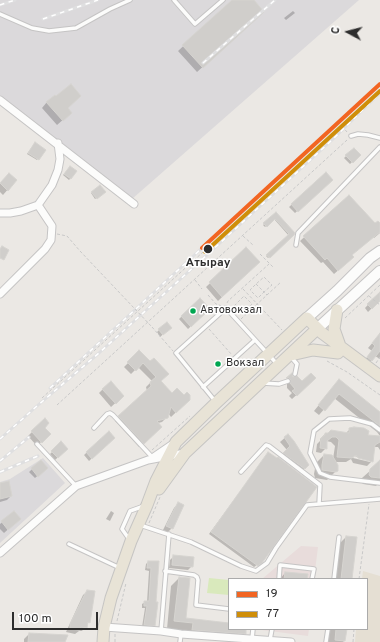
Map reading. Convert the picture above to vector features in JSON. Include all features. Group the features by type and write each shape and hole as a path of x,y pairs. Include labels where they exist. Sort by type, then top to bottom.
{"main road":[{"path":"103,642 110,627 111,598 124,573 131,541 143,526 147,506 176,442 268,354 337,291 370,258 380,251"},
{"path":"147,506 185,453 380,269 378,259 370,258"},
{"path":"337,310 334,329 339,350"},
{"path":"304,321 380,385"},
{"path":"290,355 313,350 339,350 380,376"}],"street":[{"path":"0,100 134,204"},
{"path":"0,213 21,211 38,205 52,185 58,170 60,159 58,144"},
{"path":"0,294 45,249 51,240 52,226 38,205"},
{"path":"1,549 76,486 150,457 176,442"},
{"path":"150,457 185,453"},
{"path":"150,457 158,466 161,473"},
{"path":"110,627 252,640 291,642"}],"lane":[{"path":"0,14 32,28 49,31 76,28 110,9 130,0"},
{"path":"174,0 195,24 223,0"},
{"path":"351,136 358,134 380,138"},
{"path":"296,245 298,233 380,147"},
{"path":"216,403 176,353 226,308 278,366"},
{"path":"203,388 255,340"},
{"path":"290,355 297,364 296,374"},
{"path":"259,383 278,384 288,381"},
{"path":"94,428 107,414 110,413 150,457"},
{"path":"380,430 372,424 350,418 328,419 314,432 310,452 320,473 330,477 380,483"},
{"path":"37,444 76,486"},
{"path":"241,472 266,445 269,446 320,485 319,504"},
{"path":"143,526 191,542 250,570 256,571 267,563 276,548 307,506 380,499"},
{"path":"131,541 122,528 130,511 147,506"},
{"path":"161,631 169,534"},
{"path":"334,578 339,537"},
{"path":"69,544 124,573"},
{"path":"279,578 280,565 314,569 312,578"},
{"path":"165,571 194,575 197,577 196,605 228,609"},
{"path":"252,640 253,630"},
{"path":"270,640 272,630"},
{"path":"326,642 328,630"},
{"path":"180,642 181,634"}],"path":[{"path":"42,398 342,126 380,89"},
{"path":"57,405 351,136 342,126"},
{"path":"52,233 67,236 176,353"},
{"path":"243,235 252,246"},
{"path":"260,254 268,264 274,268"},
{"path":"208,295 216,304 226,308 228,301 268,264"},
{"path":"264,277 272,285 264,292 258,298 250,290 264,277"},
{"path":"194,279 202,289"},
{"path":"238,322 281,282"},
{"path":"256,284 267,295"},
{"path":"341,322 380,285"},
{"path":"242,288 283,330"},
{"path":"244,296 252,304 247,310 242,314 234,306 244,296"},
{"path":"368,296 380,305"},
{"path":"206,326 243,367"},
{"path":"373,366 380,358"},
{"path":"327,361 347,372 380,395"},
{"path":"150,457 194,412"},
{"path":"143,526 162,492"},
{"path":"359,578 369,500"},
{"path":"115,642 110,627 124,573"},
{"path":"353,642 354,630"}],"shaded area":[{"path":"0,0 359,0 132,199 0,97"},
{"path":"43,458 65,483 0,543 0,482 10,479"},
{"path":"301,546 318,547 314,578 263,578"},
{"path":"363,571 380,576 380,642 355,642 356,630 368,630 368,578 362,578"},
{"path":"262,630 309,630 308,636"}],"green space":[{"path":"209,578 228,580 228,595 207,593"}],"building":[{"path":"232,0 254,0 264,12 203,68 182,45"},
{"path":"71,84 81,96 68,108 72,113 63,121 46,102"},
{"path":"35,142 46,150 39,160 28,153"},
{"path":"354,148 361,155 353,163 345,155"},
{"path":"70,166 77,171 71,179 64,174"},
{"path":"326,172 333,180 298,212 291,204"},
{"path":"9,173 17,180 8,191 0,183"},
{"path":"100,185 106,192 97,199 91,192"},
{"path":"349,195 375,223 378,221 380,223 380,232 352,255 354,257 338,271 327,258 325,260 303,236"},
{"path":"276,212 295,233 270,258 266,255 289,234 275,219 267,227 263,223"},
{"path":"2,246 9,250 4,260 0,258 0,249"},
{"path":"246,247 260,262 222,297 209,282"},
{"path":"380,292 380,301 372,309 367,304"},
{"path":"200,298 210,309 191,327 181,316"},
{"path":"167,322 172,328 163,335 158,329"},
{"path":"380,333 380,351 372,361 367,357 375,346 372,343"},
{"path":"139,350 150,361 154,358 169,374 161,381 172,393 177,388 184,395 187,392 190,395 190,400 176,413 171,407 168,418 157,421 162,427 144,444 118,416 151,386 150,382 156,377 143,363 136,371 127,362"},
{"path":"292,373 293,377 297,376 302,381 311,373 316,378 297,396 292,391 295,389 290,383 291,380 286,378"},
{"path":"339,379 380,412 380,426 339,394 325,411 318,405"},
{"path":"111,381 124,396 116,404 102,389"},
{"path":"45,418 49,423 45,428 51,434 42,443 31,431"},
{"path":"349,428 364,428 369,431 368,435 380,436 380,442 375,445 373,462 358,458 356,455 352,458 337,457 339,440 336,437 332,437 327,441 327,449 320,448 321,438 325,435 325,433 328,433 331,430 349,433"},
{"path":"109,431 115,438 92,459 86,452"},
{"path":"288,434 309,465 305,469 283,453 290,446 284,437"},
{"path":"61,441 68,449 58,458 51,451"},
{"path":"268,452 277,458 278,457 317,487 262,563 258,566 211,532"},
{"path":"324,454 332,455 338,465 338,471 322,470"},
{"path":"41,460 48,468 38,477 31,468"},
{"path":"380,460 380,478 371,477 369,475 370,469"},
{"path":"9,481 12,496 0,499 0,483"},
{"path":"178,502 184,505 173,529 166,526"},
{"path":"14,511 21,519 8,530 1,521"},
{"path":"346,536 357,537 352,578 341,578"},
{"path":"173,555 194,557 193,567 172,565"},
{"path":"148,561 159,561 156,602 158,602 155,626 144,625 147,606 144,606 144,601 149,601 151,568 147,568"},
{"path":"285,572 308,574 307,578 284,578"},
{"path":"179,577 190,578 186,618 228,623 228,630 246,630 246,634 192,630 193,623 174,621"},
{"path":"87,590 95,591 90,623 88,622 87,628 81,627 80,630 70,629 70,624"},
{"path":"336,630 347,630 345,641 335,640"},
{"path":"29,633 68,635 65,642 28,642"}],"railway":[{"path":"0,5 15,0"},
{"path":"43,19 98,0"},
{"path":"203,63 275,0"},
{"path":"0,439 99,353 208,254 332,140 380,93"},
{"path":"50,388 202,248"},
{"path":"0,461 29,437"},
{"path":"0,472 38,456"}],"transit line":[{"name":"19","path":"202,248 380,84"},
{"name":"77","path":"205,252 380,91"}],"place":[{"name":"Атырау","path":"208,249"},
{"name":"Автовокзал","path":"193,311"},
{"name":"Вокзал","path":"218,364"}]}
